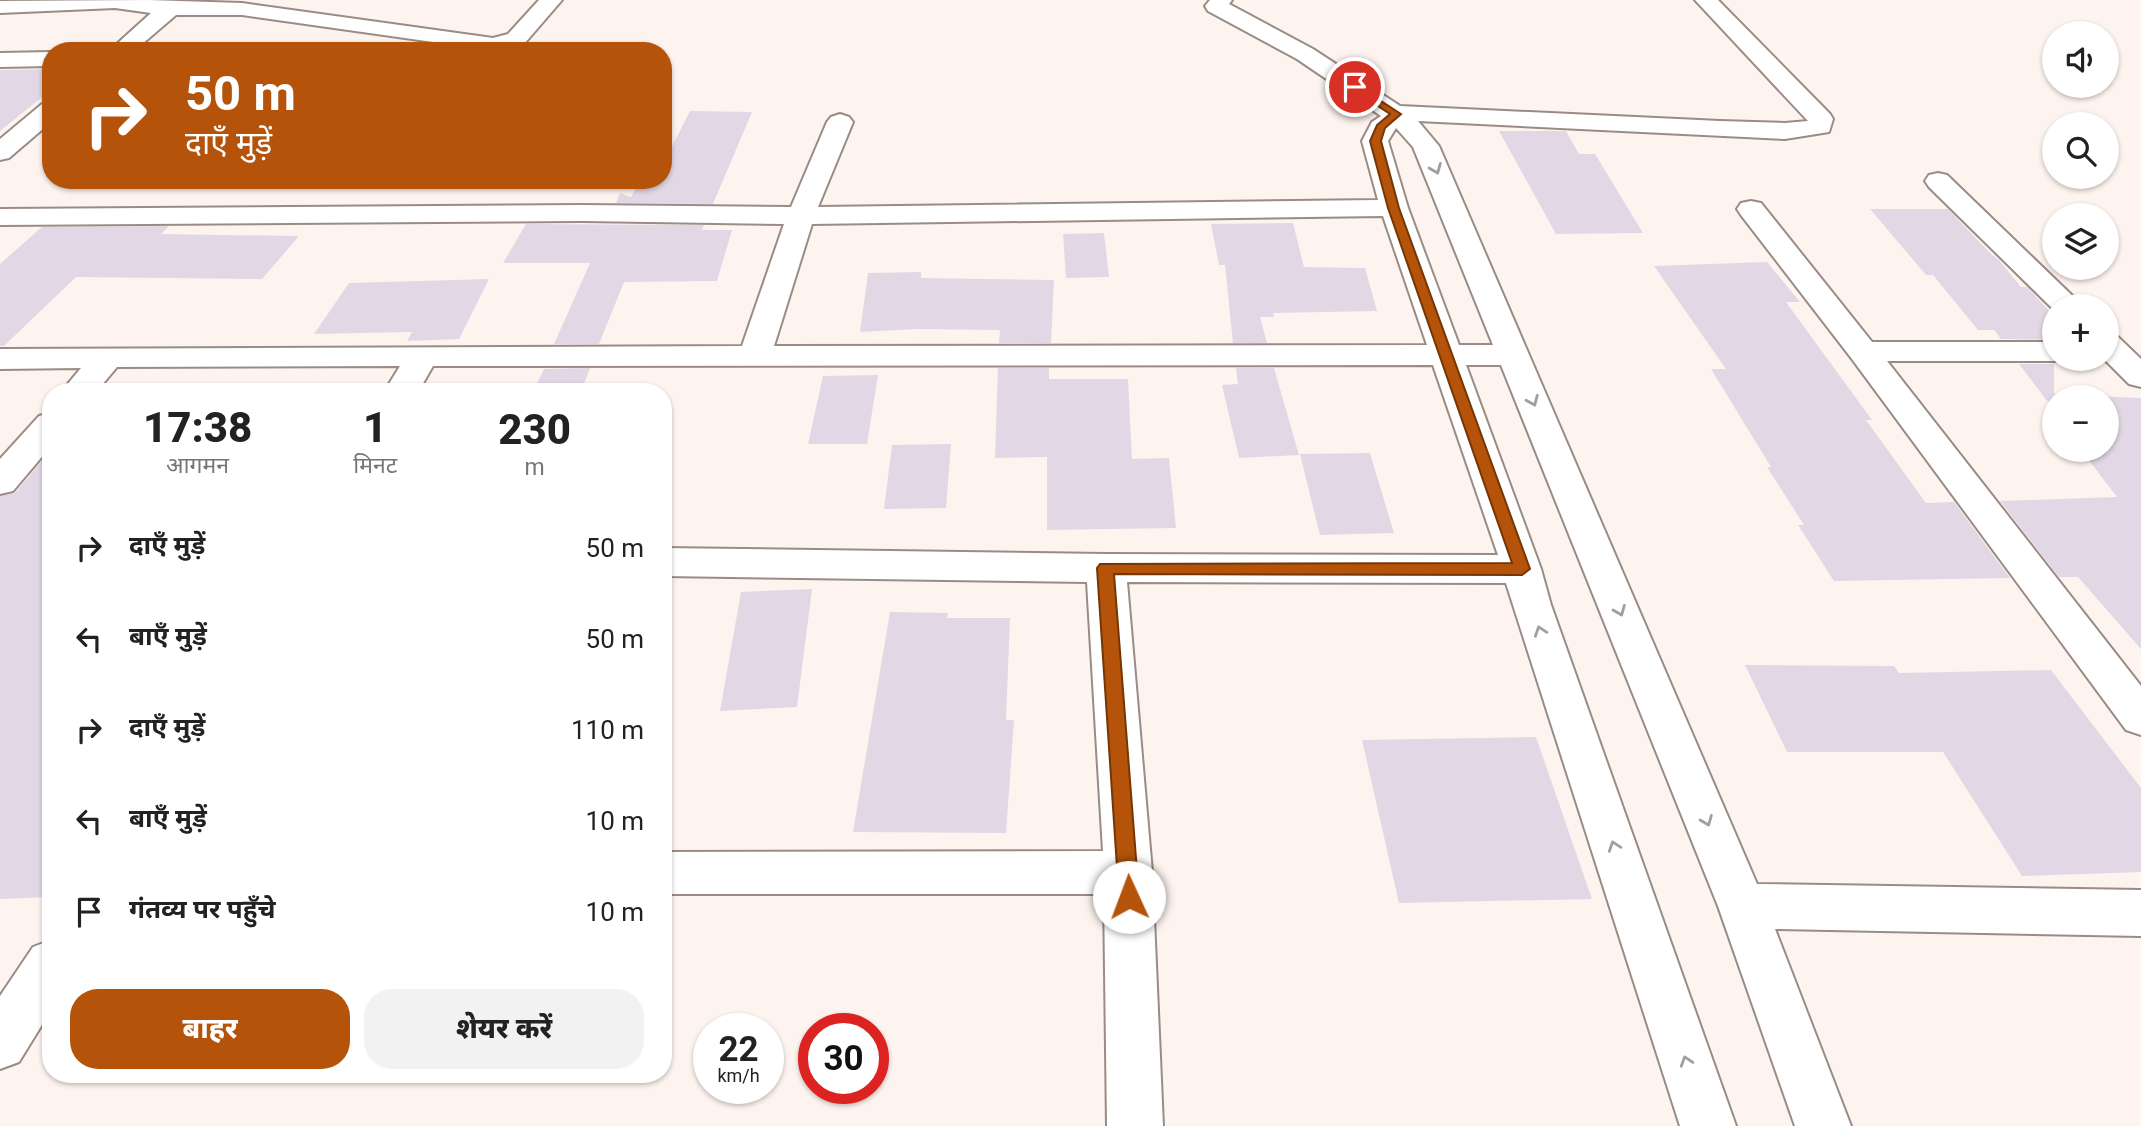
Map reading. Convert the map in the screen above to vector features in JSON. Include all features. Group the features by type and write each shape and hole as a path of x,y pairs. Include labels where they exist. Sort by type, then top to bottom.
{"street":[{"path":"512,42 551,0"},
{"path":"1221,0 1216,6 1294,46 1396,114 1417,133 1429,152 1742,906 1824,1126"},
{"path":"1706,0 1821,119 1820,127 1806,131 1759,131 1479,115 1396,114 1381,127 1376,141 1394,208 1522,569 1531,605 1708,1126"},
{"path":"0,7 116,1 170,9 242,9 457,42"},
{"path":"131,42 170,9"},
{"path":"0,60 42,59"},
{"path":"0,152 42,117"},
{"path":"754,357 801,216 840,121"},
{"path":"1938,181 2056,294"},
{"path":"0,217 588,202 801,216 1394,208"},
{"path":"1751,209 2141,718"},
{"path":"1863,352 2042,351"},
{"path":"2119,351 2141,377"},
{"path":"0,359 1514,355"},
{"path":"406,383 422,356"},
{"path":"86,383 108,358"},
{"path":"0,482 42,434"},
{"path":"672,562 1105,568 1522,569"},
{"path":"1105,568 1128,872 1135,1126"},
{"path":"672,873 1128,872"},
{"path":"1742,906 2141,912"},
{"path":"0,1043 42,978"}],"building":[{"path":"42,69 42,97 0,131 0,70"},
{"path":"690,111 752,112 713,204 616,203 620,193 631,197 635,189 672,189 672,146"},
{"path":"1499,131 1566,131 1579,154 1595,154 1643,233 1556,234"},
{"path":"1870,209 1948,209 1999,260 2021,287 2027,287 2042,303 2042,340 2001,339 1994,330 1978,330 1933,275 1926,275"},
{"path":"1293,223 1304,267 1365,268 1377,311 1273,313 1274,317 1260,317 1267,343 1233,343 1225,265 1219,265 1211,224"},
{"path":"526,224 704,225 702,230 732,230 717,281 624,282 599,344 554,344 590,263 503,263"},
{"path":"169,226 161,234 299,236 262,279 76,277 4,346 0,346 0,264 42,227"},
{"path":"1104,233 1109,277 1066,278 1063,234"},
{"path":"1767,262 1800,302 1786,302 1872,420 1866,420 1926,503 1954,502 2010,578 1834,581 1798,525 1804,525 1711,369 1726,369 1654,266"},
{"path":"921,272 921,278 1054,280 1051,343 999,343 1000,330 916,329 860,332 868,273"},
{"path":"489,279 459,339 407,341 412,332 314,334 349,283"},
{"path":"2019,364 2042,364 2042,371 2054,371 2054,385 2042,385 2042,394"},
{"path":"590,368 584,383 537,383 544,369"},
{"path":"998,368 1049,368 1049,379 1128,379 1132,459 1169,458 1176,528 1047,530 1047,457 995,458"},
{"path":"1236,368 1274,368 1299,455 1239,458 1222,385 1238,384"},
{"path":"878,375 867,444 808,444 823,376"},
{"path":"2119,397 2141,398 2141,649 2078,577 2059,577 2000,501 2117,497 2090,462 2119,462"},
{"path":"951,444 946,508 884,509 892,445"},
{"path":"1370,453 1394,533 1320,535 1300,454"},
{"path":"42,461 42,897 0,899 0,496 15,493"},
{"path":"812,589 797,707 720,711 741,592"},
{"path":"890,612 948,613 947,618 1010,618 1006,720 1014,720 1006,833 853,832"},
{"path":"1745,665 1894,666 1899,673 2051,670 2141,788 2141,872 2022,876 1943,752 1787,752"},
{"path":"1536,737 1592,899 1399,903 1362,740"}],"route":[{"path":"1129,897 1105,568 1522,569 1394,208 1376,141 1381,127 1396,114 1355,87"}]}
